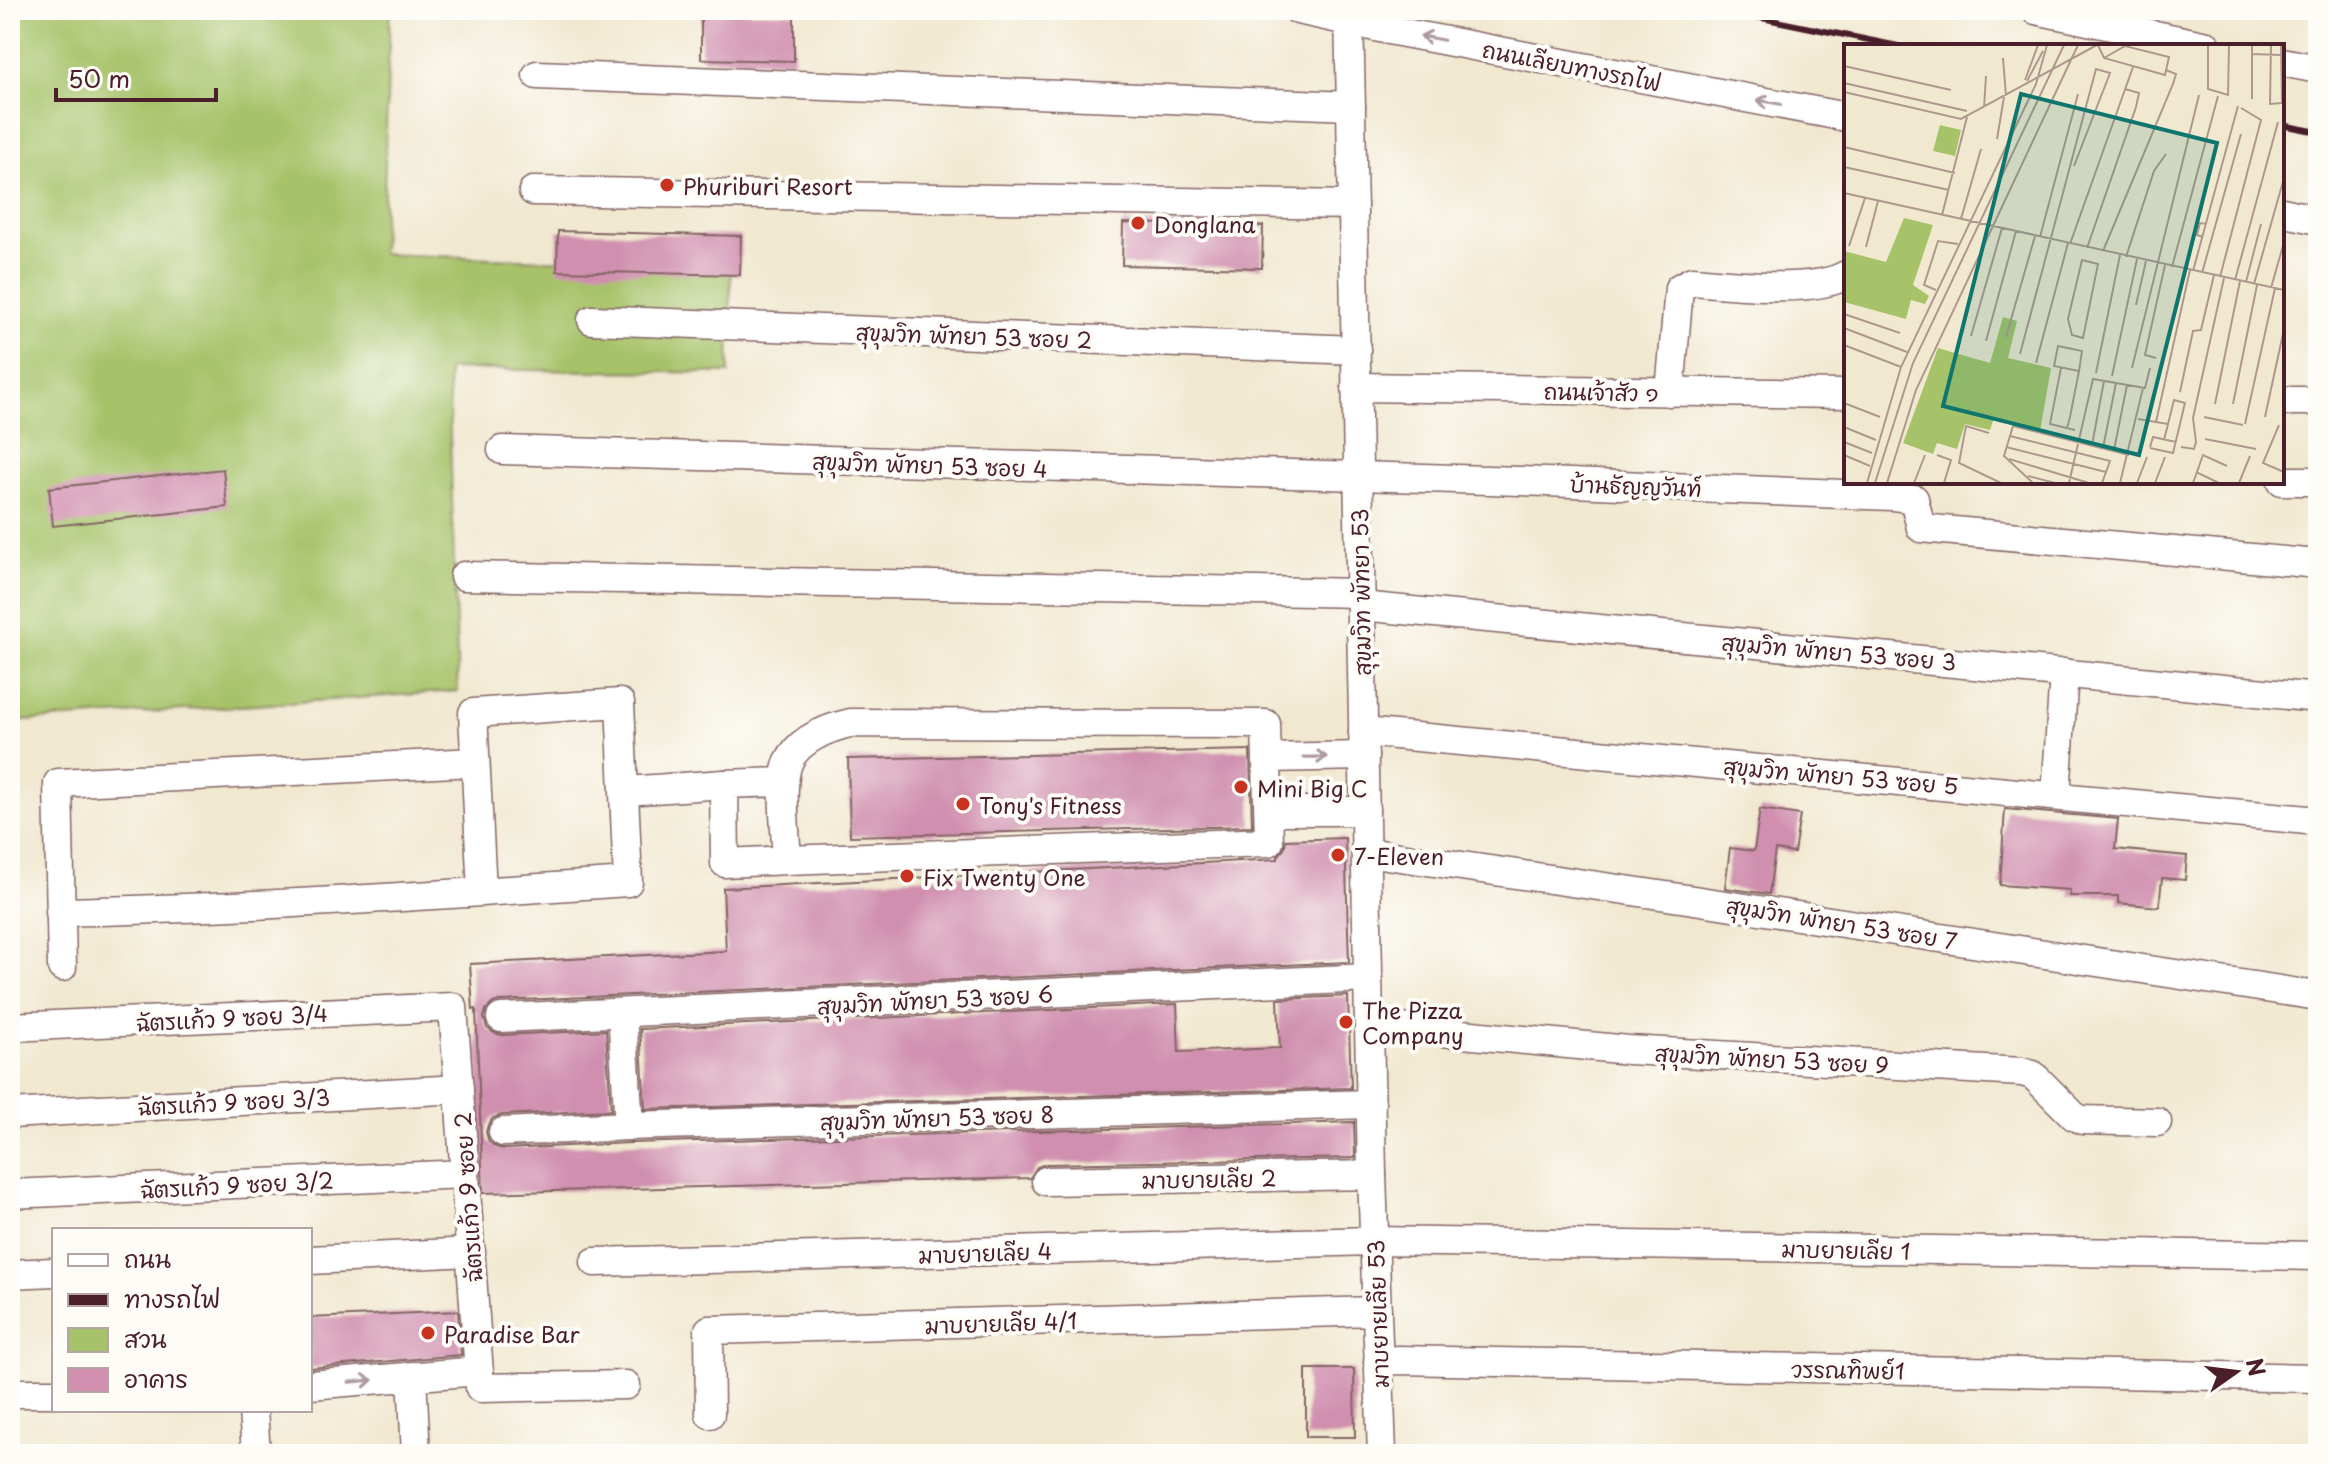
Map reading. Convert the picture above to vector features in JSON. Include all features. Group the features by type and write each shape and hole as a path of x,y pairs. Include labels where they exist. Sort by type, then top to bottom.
{"street":[{"name":"ถนนเลียบทางรถไฟ","path":"1298,10 1349,15 1394,31 1844,117"},
{"path":"2036,10 2198,44"},
{"name":"สุขุมวิท พัทยา 53","path":"1349,15 1372,1175"},
{"path":"2284,62 2318,69"},
{"path":"537,75 1351,106"},
{"path":"533,191 1353,205"},
{"path":"2284,212 2318,220"},
{"path":"1670,392 1679,288 1692,281 1785,287 1837,280 1844,276"},
{"name":"สุขุมวิท พัทยา 53 ซอย 2","path":"592,320 1356,350"},
{"name":"ถนนเจ้าสัว ๑","path":"1356,387 1844,394"},
{"path":"2284,401 2318,401"},
{"name":"สุขุมวิท พัทยา 53 ซอย 4","path":"502,450 1358,477"},
{"name":"บ้านธัญญวันท์","path":"1358,477 1892,496 1921,491 1921,528 2318,564"},
{"path":"2284,481 2318,481"},
{"name":"สุขุมวิท พัทยา 53 ซอย 3","path":"464,576 1360,599 2318,698"},
{"path":"2056,795 2064,673"},
{"path":"60,912 147,910 482,892 628,882 620,703 473,713 482,892"},
{"path":"724,784 725,863 1269,842 1266,724 850,723 828,728 807,742 789,760 784,782 787,860"},
{"name":"สุขุมวิท พัทยา 53 ซอย 5","path":"1267,758 1363,744 2056,795 2318,821"},
{"path":"62,967 58,783 475,762"},
{"path":"626,791 784,782"},
{"path":"1269,811 1365,811"},
{"name":"สุขุมวิท พัทยา 53 ซอย 7","path":"1366,852 2318,996"},
{"name":"สุขุมวิท พัทยา 53 ซอย 6","path":"501,1018 1368,978"},
{"name":"ฉัตรแก้ว 9 ซอย 3/4","path":"10,1027 453,1007"},
{"name":"ฉัตรแก้ว 9 ซอย 2","path":"453,1007 480,1380"},
{"path":"622,1013 629,1126"},
{"name":"สุขุมวิท พัทยา 53 ซอย 9","path":"1369,1025 1629,1050 2022,1072 2033,1075 2074,1116 2082,1120 2157,1122"},
{"name":"ฉัตรแก้ว 9 ซอย 3/3","path":"10,1114 459,1089"},
{"name":"สุขุมวิท พัทยา 53 ซอย 8","path":"503,1132 1371,1104"},
{"name":"ฉัตรแก้ว 9 ซอย 3/2","path":"10,1194 465,1174"},
{"name":"มาบยายเลีย 2","path":"1046,1181 1372,1175"},
{"name":"มาบยายเลีย 53","path":"1372,1175 1382,1454"},
{"name":"มาบยายเลีย 1","path":"1374,1241 2318,1256"},
{"name":"มาบยายเลีย 4","path":"595,1262 1374,1241"},
{"path":"312,1260 471,1252"},
{"path":"10,1274 52,1272"},
{"name":"มาบยายเลีย 4/1","path":"710,1414 709,1330 1377,1311"},
{"name":"วรรณทิพย์1","path":"1378,1362 1414,1360 2318,1378"},
{"path":"412,1376 416,1454"},
{"path":"312,1385 412,1376 626,1385"},
{"path":"10,1393 52,1393"},
{"path":"253,1412 256,1454"}],"green space":[{"path":"10,10 390,10 382,254 731,267 729,373 448,369 458,691 10,722"}],"building":[{"path":"701,11 794,13 794,61 701,59"},
{"path":"1123,223 1263,226 1262,268 1122,265"},
{"path":"558,231 741,236 740,275 557,271"},
{"path":"223,469 227,507 53,526 49,488"},
{"path":"1250,750 1252,826 850,836 848,759"},
{"path":"1760,809 1800,815 1794,853 1775,850 1769,894 1725,888 1730,848 1754,851"},
{"path":"2005,809 2118,819 2115,849 2187,856 2185,880 2162,878 2159,907 2118,903 2118,896 2070,896 2070,890 2000,885"},
{"path":"1345,838 1349,962 493,1003 486,1010 484,1018 487,1028 502,1035 606,1030 611,1110 502,1115 493,1118 486,1132 489,1142 504,1149 1354,1122 1355,1158 1046,1164 1037,1167 1030,1178 483,1193 476,1009 473,1010 470,964 726,951 723,888 1278,859 1286,840"},
{"path":"1348,996 1351,1088 645,1109 640,1029 1177,1004 1179,1052 1280,1048 1278,999"},
{"path":"458,1311 461,1355 312,1368 312,1318"},
{"path":"1306,1369 1354,1369 1355,1437 1306,1437"}],"railway":[{"path":"1723,10 1888,44"},
{"path":"2284,125 2318,132"}],"place":[{"name":"Phuriburi Resort","path":"667,185"},
{"name":"Donglana","path":"1138,223"},
{"name":"Mini Big C","path":"1241,787"},
{"name":"Tony's Fitness","path":"963,804"},
{"name":"7-Eleven","path":"1338,855"},
{"name":"Fix Twenty One","path":"907,876"},
{"name":"The Pizza Company","path":"1346,1022"},
{"name":"Paradise Bar","path":"428,1333"}]}
